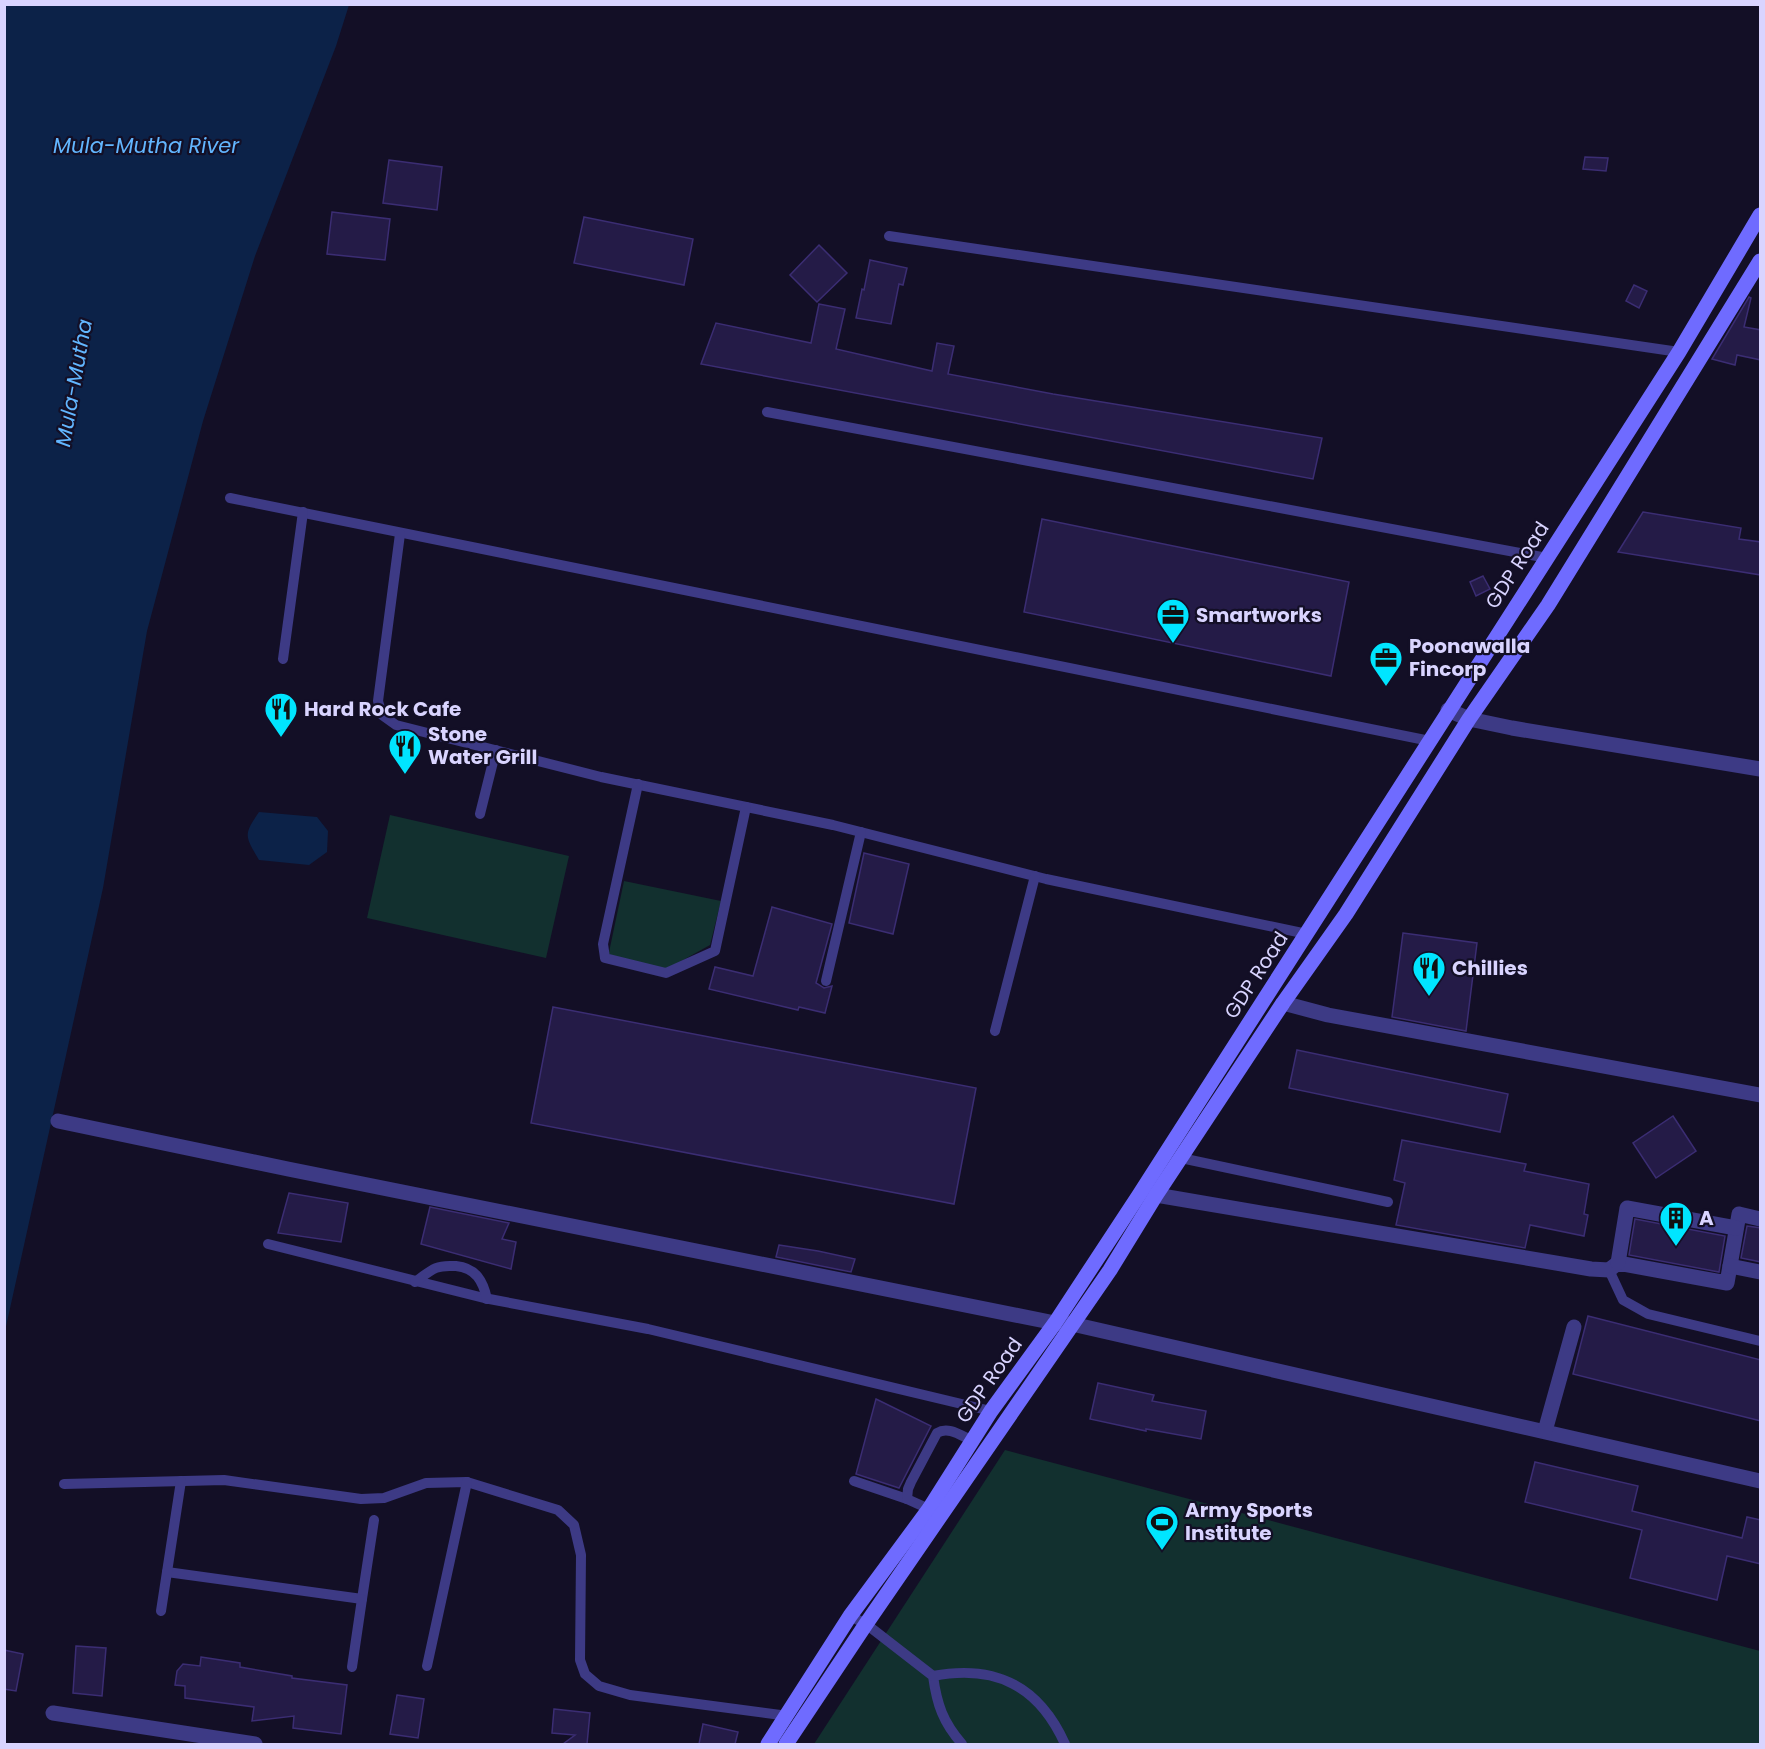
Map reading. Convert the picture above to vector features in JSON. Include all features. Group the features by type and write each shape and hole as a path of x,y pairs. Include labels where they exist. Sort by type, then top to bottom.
{"main road":[{"name":"GDP Road","path":"768,1744 850,1616 929,1509 991,1411 1054,1323 1307,934 1448,710 1679,352 1761,215"},
{"path":"786,1744 1110,1270 1156,1195 1283,1002 1346,914 1469,719 1548,605 1761,261"}],"street":[{"path":"1448,710 1469,719 1512,728 1761,769"},
{"path":"1283,1002 1328,1015 1761,1095"},
{"path":"58,1121 1054,1323 1072,1324 1761,1481"},
{"path":"1156,1195 1592,1269 1614,1267 1727,1283 1738,1214 1761,1219"},
{"path":"1614,1267 1627,1208 1736,1228"},
{"path":"1730,1266 1761,1272"},
{"path":"1545,1431 1574,1327"},
{"path":"53,1713 255,1744"}],"lane":[{"path":"889,236 1679,352"},
{"path":"766,412 1547,558"},
{"path":"230,498 1430,741"},
{"path":"283,659 303,512"},
{"path":"400,534 378,701 382,715 396,725 601,777 861,832 1035,876 1307,934"},
{"path":"480,814 496,750"},
{"path":"638,784 603,944 604,954 605,958 666,973 715,951 746,807"},
{"path":"826,981 861,832"},
{"path":"995,1031 1035,876"},
{"path":"1181,1158 1388,1202"},
{"path":"268,1244 487,1299 648,1329 991,1411"},
{"path":"416,1282 434,1269 443,1266 461,1267 478,1276 487,1299"},
{"path":"1614,1267 1623,1300 1648,1314 1761,1341"},
{"path":"907,1499 911,1482 937,1433 948,1430 973,1441"},
{"path":"64,1484 224,1480 361,1499 384,1498 426,1484 467,1482 558,1510 574,1526 581,1555 580,1660 585,1674 599,1686 630,1695 788,1716"},
{"path":"161,1611 181,1481"},
{"path":"854,1481 929,1509"},
{"path":"427,1666 467,1482"},
{"path":"352,1667 374,1520"},
{"path":"167,1572 362,1599"},
{"path":"850,1616 867,1624 933,1676 941,1713 950,1730 962,1744"},
{"path":"933,1676 954,1672 974,1672 994,1676 1013,1684 1030,1695 1045,1710 1065,1744"}],"green space":[{"path":"390,815 569,856 546,958 367,918"},
{"path":"624,881 721,901 710,945 667,969 608,957"},
{"name":"Army Sports Institute","path":"1005,1450 1760,1651 1760,1744 814,1744"}],"water":[{"name":"Mula-Mutha River","path":"5,5 349,5 336,46 255,256 203,421 147,631 103,888 5,1331"},
{"path":"259,812 317,817 328,831 327,852 309,865 259,860 251,846 248,831"}],"building":[{"path":"1585,157 1608,158 1606,171 1583,169"},
{"path":"389,160 442,167 437,210 383,203"},
{"path":"332,212 390,219 385,260 327,254"},
{"path":"584,217 693,239 684,285 574,263"},
{"path":"819,245 847,273 817,302 790,275"},
{"path":"870,260 907,268 903,285 899,284 891,324 856,318"},
{"path":"1634,285 1647,291 1639,308 1626,301"},
{"path":"1749,297 1751,298 1744,327 1761,330 1761,360 1737,355 1735,365 1712,359"},
{"path":"819,304 845,309 836,349 932,371 937,343 954,346 948,374 1053,394 1322,438 1313,479 701,364 716,323 811,343"},
{"path":"1643,512 1741,528 1739,539 1761,542 1761,575 1618,552"},
{"path":"1042,519 1349,582 1331,676 1024,612"},
{"path":"1483,576 1490,589 1476,596 1470,582"},
{"path":"864,853 909,864 893,934 849,923"},
{"path":"772,907 832,924 816,983 824,988 832,986 825,1013 799,1007 798,1010 709,989 715,967 753,976"},
{"path":"1403,933 1477,943 1466,1031 1392,1017"},
{"path":"553,1007 976,1088 954,1204 531,1123"},
{"path":"1297,1050 1508,1094 1500,1132 1289,1088"},
{"path":"1673,1116 1696,1151 1656,1178 1633,1143"},
{"path":"1402,1140 1526,1164 1524,1171 1589,1184 1584,1214 1588,1215 1584,1236 1530,1225 1525,1248 1396,1225 1405,1183 1394,1180"},
{"path":"289,1193 348,1203 341,1242 278,1233"},
{"path":"430,1207 509,1223 502,1239 516,1242 511,1269 421,1244"},
{"name":"A","path":"1635,1219 1725,1236 1719,1272 1629,1255"},
{"path":"1747,1226 1761,1228 1761,1262 1741,1258"},
{"path":"779,1245 855,1259 851,1272 776,1257"},
{"path":"1588,1316 1761,1360 1761,1421 1573,1374"},
{"path":"1098,1383 1154,1395 1152,1401 1206,1411 1201,1439 1146,1429 1146,1431 1090,1419"},
{"path":"876,1399 931,1426 899,1488 856,1474"},
{"path":"1535,1462 1638,1486 1632,1511 1742,1538 1747,1517 1761,1520 1761,1564 1727,1556 1717,1600 1630,1578 1642,1530 1525,1502"},
{"path":"76,1646 106,1648 102,1696 73,1693"},
{"path":"4,1650 23,1654 16,1691 4,1689"},
{"path":"201,1657 240,1663 240,1667 292,1676 292,1678 347,1685 341,1734 293,1728 294,1716 252,1721 254,1707 185,1698 185,1686 175,1685 177,1671 183,1664 200,1666"},
{"path":"397,1695 424,1699 418,1738 390,1734"},
{"path":"554,1709 590,1713 587,1744 563,1744 575,1735 552,1733"},
{"path":"703,1724 738,1732 735,1744 699,1744"}],"place":[{"name":"Smartworks","path":"1173,644"},
{"name":"Poonawalla Fincorp","path":"1386,687"},
{"name":"Hard Rock Cafe","path":"281,738"},
{"name":"Stone Water Grill","path":"405,775"},
{"name":"Chillies","path":"1429,997"},
{"name":"A","path":"1676,1247"},
{"name":"Army Sports Institute","path":"1162,1551"}],"water label":[{"name":"Mula-Mutha","path":"74,383"}]}
